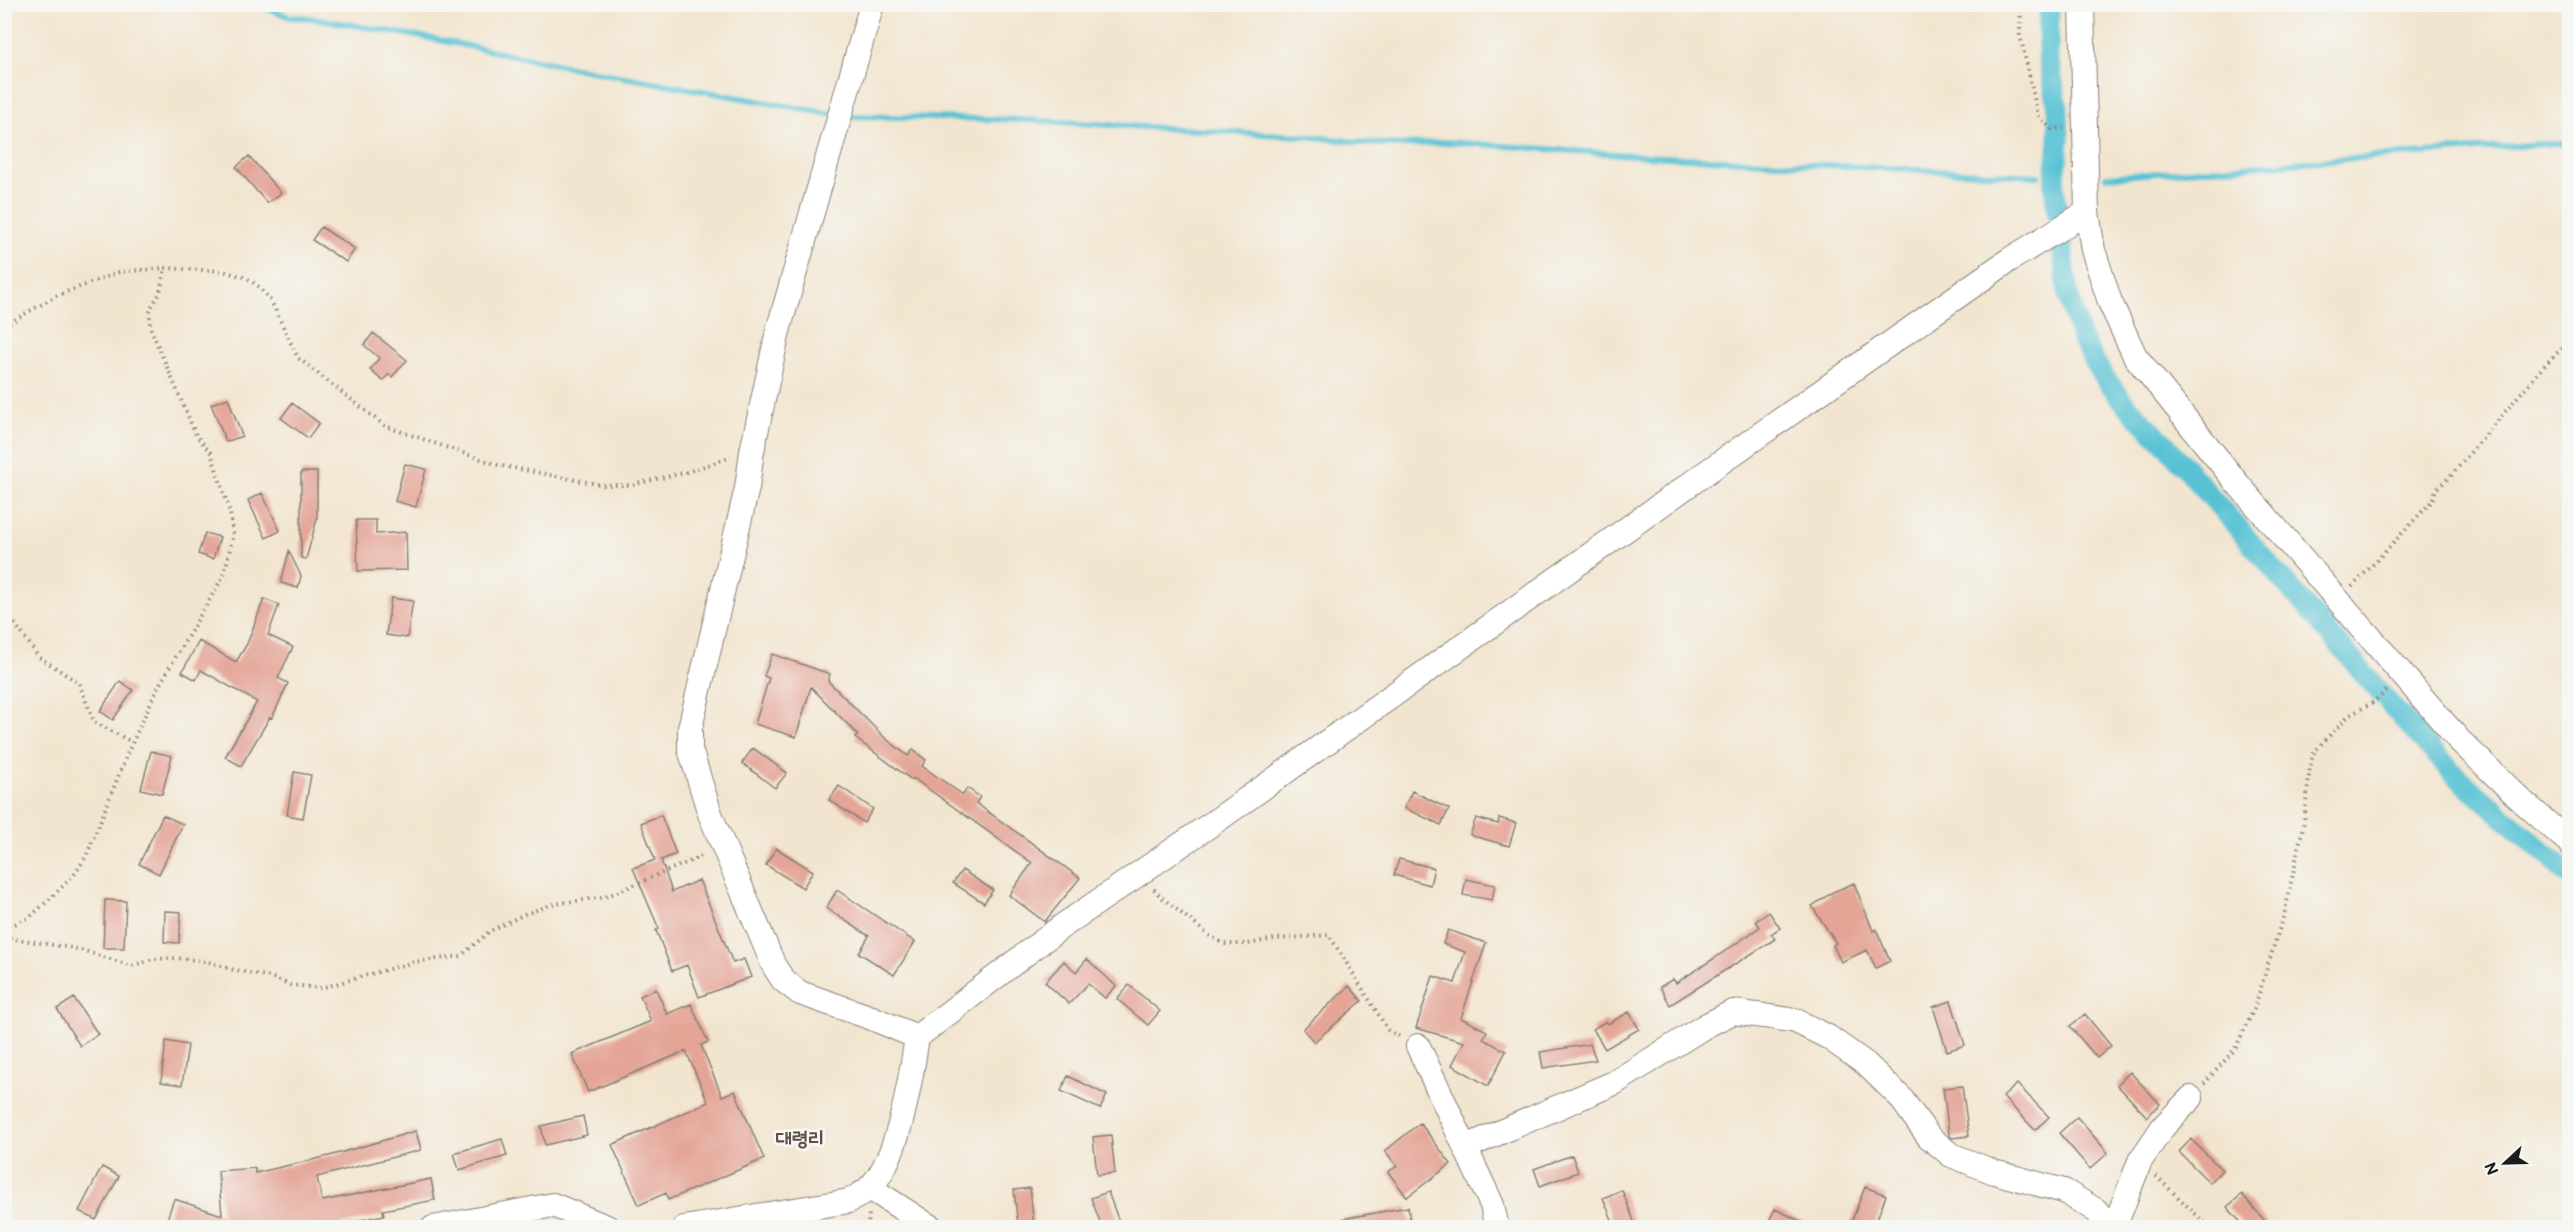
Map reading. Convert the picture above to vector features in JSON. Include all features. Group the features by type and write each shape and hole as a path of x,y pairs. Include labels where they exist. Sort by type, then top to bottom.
{"street":[{"path":"872,4 778,331 752,451 747,488 690,728 690,748 710,814 723,847 774,966 783,980 800,993 872,1018 917,1037"},
{"path":"2082,4 2080,216 2121,329 2135,356 2237,483 2458,739 2521,800 2570,843"},
{"path":"684,1227 849,1201 870,1188 884,1166 901,1124 917,1037 1061,927 1428,672 1721,462 2049,233 2080,216"},
{"path":"1466,1147 1614,1083 1705,1026 1733,1012 1796,1021 1828,1037 1866,1064 1900,1097 1929,1137 1951,1155 1994,1172 2064,1191 2084,1201 2097,1211 2109,1227"},
{"path":"1418,1046 1492,1205 1497,1227"},
{"path":"2114,1227 2140,1161 2163,1127 2191,1098"},
{"path":"870,1188 932,1227"},
{"path":"432,1227 553,1204 609,1227"}],"path":[{"path":"2021,4 2020,35 2038,115 2052,129"},
{"path":"4,326 56,296 119,272 165,268 223,271 247,278 258,286 271,301 298,358 385,426 498,465 603,485 631,485 687,472 752,451"},
{"path":"4,930 30,917 74,875 86,857 132,742 158,687 224,575 233,535 230,512 211,453 196,435 150,327 150,309 160,293 165,268"},
{"path":"2340,600 2432,501 2436,489 2450,477 2543,367 2570,340"},
{"path":"4,609 39,657 79,683 94,722 132,742"},
{"path":"2191,1098 2235,1049 2254,1009 2285,911 2304,822 2310,767 2314,752 2348,716 2372,703 2398,681"},
{"path":"4,937 78,949 132,966 153,959 178,958 205,961 234,970 271,977 290,985 321,988 414,962 461,956 490,931 525,914 555,904 605,897 723,847"},
{"path":"1140,872 1160,896 1211,937 1226,944 1248,944 1274,939 1329,935 1388,1030 1418,1046"},
{"path":"2140,1161 2210,1227"}],"building":[{"path":"249,156 281,193 267,203 236,167"},
{"path":"321,227 355,249 346,262 312,240"},
{"path":"373,333 407,360 392,377 389,374 383,381 370,370 379,358 364,345"},
{"path":"228,398 242,436 226,442 211,404"},
{"path":"292,403 319,423 308,438 281,418"},
{"path":"405,464 426,469 416,507 395,501"},
{"path":"301,472 317,472 317,519 306,559 301,558"},
{"path":"262,493 280,531 266,538 248,500"},
{"path":"356,520 376,520 376,534 406,532 407,570 358,571"},
{"path":"205,533 220,537 213,559 198,554"},
{"path":"289,551 301,576 298,588 281,583"},
{"path":"391,598 413,601 407,638 386,635"},
{"path":"264,599 279,605 268,635 293,647 278,678 288,683 272,718 270,717 241,766 225,757 257,702 201,670 196,680 182,672 199,641 236,662 247,644"},
{"path":"772,654 830,674 828,681 884,737 908,756 913,750 926,760 922,766 963,795 967,788 980,797 976,803 1080,878 1045,922 1009,895 1032,863 855,738 858,735 811,687 796,737 755,724 769,678 764,676"},
{"path":"120,681 133,690 113,720 100,711"},
{"path":"753,748 787,773 775,788 742,763"},
{"path":"151,751 172,756 162,794 141,789"},
{"path":"294,772 311,775 303,818 287,815"},
{"path":"839,786 873,809 864,823 829,800"},
{"path":"1412,791 1449,809 1441,825 1404,808"},
{"path":"163,815 183,824 159,874 139,864"},
{"path":"661,815 676,854 661,860 672,892 699,880 733,963 744,959 751,977 699,997 687,965 672,971 656,930 659,929 633,868 655,860 641,823"},
{"path":"1476,818 1498,824 1499,818 1516,823 1509,846 1470,835"},
{"path":"776,848 813,871 803,888 766,865"},
{"path":"1399,859 1434,868 1430,885 1394,875"},
{"path":"962,870 993,890 984,903 953,883"},
{"path":"1466,879 1495,885 1492,900 1463,895"},
{"path":"1854,883 1873,931 1876,929 1890,961 1876,968 1867,950 1841,962 1833,945 1836,943 1812,906 1833,892"},
{"path":"837,890 915,942 894,975 859,953 869,936 826,908"},
{"path":"105,900 126,901 124,948 103,948"},
{"path":"165,911 181,912 179,943 164,942"},
{"path":"1769,912 1780,928 1771,934 1775,939 1670,1005 1660,987 1673,979 1676,983 1715,958 1760,927 1756,921"},
{"path":"1448,930 1486,943 1461,1018 1487,1031 1483,1039 1506,1051 1488,1086 1452,1065 1464,1042 1416,1028 1433,976 1455,983 1465,952 1443,944"},
{"path":"1087,959 1116,986 1105,998 1088,984 1069,1004 1045,982 1064,961 1076,972"},
{"path":"1129,985 1160,1011 1148,1025 1117,999"},
{"path":"1349,986 1362,1001 1314,1042 1303,1029"},
{"path":"656,989 667,1014 691,1004 708,1042 701,1045 722,1096 735,1091 764,1159 668,1200 666,1193 639,1205 612,1145 708,1102 686,1051 588,1092 572,1054 651,1021 640,996"},
{"path":"74,998 98,1034 80,1046 57,1009"},
{"path":"1951,1001 1965,1045 1947,1051 1933,1007"},
{"path":"1629,1012 1639,1029 1605,1049 1593,1029 1606,1021 1608,1024"},
{"path":"2085,1014 2111,1046 2097,1058 2070,1026"},
{"path":"166,1041 188,1045 182,1085 161,1082"},
{"path":"1590,1044 1596,1060 1543,1068 1540,1052"},
{"path":"2130,1072 2160,1104 2147,1117 2117,1085"},
{"path":"1068,1076 1107,1095 1100,1109 1061,1091"},
{"path":"2017,1084 2049,1117 2035,1130 2003,1097"},
{"path":"1962,1086 1969,1136 1952,1138 1949,1135 1943,1088"},
{"path":"583,1116 587,1135 545,1145 541,1126"},
{"path":"2077,1117 2108,1153 2090,1169 2059,1133"},
{"path":"1420,1123 1451,1164 1407,1197 1388,1172 1397,1166 1385,1151"},
{"path":"416,1131 421,1150 317,1177 322,1201 431,1179 435,1200 383,1210 384,1215 329,1227 193,1227 167,1219 174,1199 222,1215 218,1171 255,1168 255,1173 329,1156"},
{"path":"1111,1135 1115,1173 1097,1175 1093,1137"},
{"path":"502,1139 507,1156 459,1170 454,1153"},
{"path":"2191,1139 2222,1170 2210,1183 2179,1152"},
{"path":"1572,1155 1578,1172 1540,1186 1534,1169"},
{"path":"102,1167 119,1176 96,1220 79,1211"},
{"path":"1865,1187 1886,1195 1874,1227 1862,1227 1851,1223"},
{"path":"1030,1188 1034,1227 1018,1227 1014,1190"},
{"path":"1622,1190 1635,1224 1615,1227 1603,1198"},
{"path":"1108,1192 1121,1227 1102,1227 1091,1198"},
{"path":"2242,1194 2270,1227 2245,1227 2227,1207"},
{"path":"1408,1207 1411,1227 1342,1227 1342,1219"},
{"path":"1775,1209 1813,1227 1766,1227"}],"waterway":[{"path":"254,4 290,17 311,18 429,38 585,70 831,114"},
{"path":"2049,4 2048,56 2058,108 2059,141 2054,185 2068,293 2081,338 2102,374 2127,406 2168,447 2403,719 2455,775 2570,875"},
{"path":"848,116 1027,120 1315,137 1364,143 1407,145 1448,142 1646,156 2038,176"},
{"path":"2106,177 2570,142"}],"district":[{"name":"대령리","path":"800,1138"}]}
